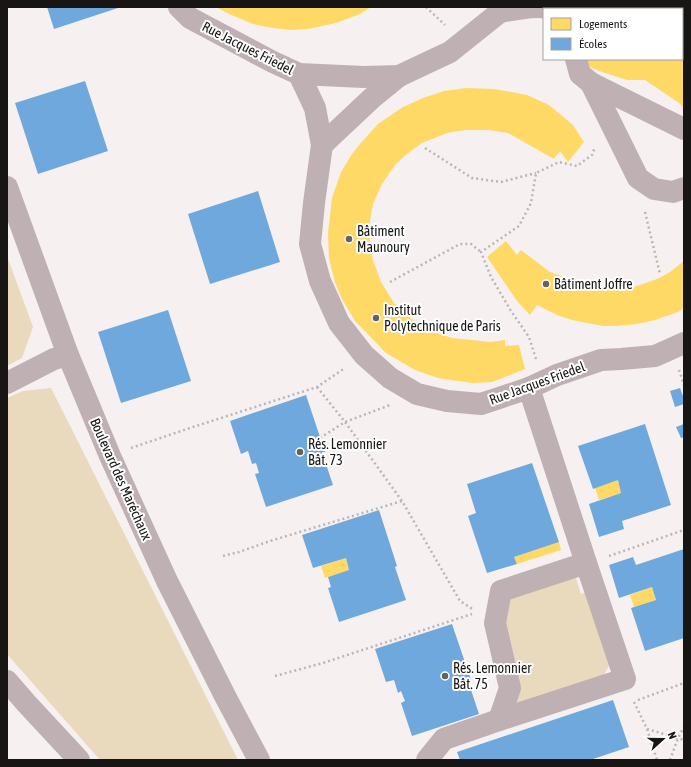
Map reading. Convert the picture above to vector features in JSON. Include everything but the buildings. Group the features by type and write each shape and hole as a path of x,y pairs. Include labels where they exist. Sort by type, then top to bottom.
{"street":[{"name":"Rue Jacques Friedel","path":"179,7 190,18 273,62 299,74 364,76 399,76 450,52 502,10"},
{"path":"502,10 551,8"},
{"path":"576,60 580,74 591,82 684,129"},
{"name":"Rue Jacques Friedel","path":"299,74 315,108 322,145 310,244 320,281 339,323 364,355 390,378 417,394 447,401 481,404 528,388 557,375 600,360 655,356 684,343"},
{"path":"322,145 372,98 399,76"},
{"path":"591,82 638,178 654,189 673,192 684,188"},
{"name":"Boulevard des Maréchaux","path":"7,187 68,355 110,456 167,581 224,696 259,760"},
{"path":"7,383 54,359 68,355"},
{"path":"427,760 444,739 625,679 528,388"},
{"path":"499,720 510,688 494,622 501,591 586,563"},
{"path":"7,681 79,760"}],"path":[{"path":"425,148 472,178 501,182 536,173 559,162 577,166 592,154 596,142"},
{"path":"481,252 519,226 531,203 536,173"},
{"path":"638,178 660,274"},
{"path":"390,282 460,244 471,244 481,252 491,278 529,337 537,361 528,388"},
{"path":"110,456 190,428 317,387 364,355"},
{"path":"317,387 345,422 402,502 460,601 494,622"},
{"path":"320,438 345,422 417,394"},
{"path":"223,556 402,502"},
{"path":"586,563 684,530"},
{"path":"275,676 323,663 472,614 494,622"},
{"path":"656,760 646,729 634,702 684,683"},
{"path":"670,760 678,738 684,727"},
{"path":"646,729 684,740"}],"shaded area":[{"path":"7,256 33,327 22,358 7,366"},
{"path":"51,388 238,760 100,760 7,654 7,398 23,391"},
{"path":"564,576 576,578 581,594 587,592 611,662 604,675 507,713 514,670 504,612 511,598"}],"place":[{"name":"Bâtiment Maunoury","path":"349,239"},
{"name":"Bâtiment Joffre","path":"546,284"},
{"name":"Institut Polytechnique de Paris","path":"376,318"},
{"name":"Rés. Lemonnier Bât. 73","path":"300,452"},
{"name":"Rés. Lemonnier Bât. 75","path":"445,676"}]}
